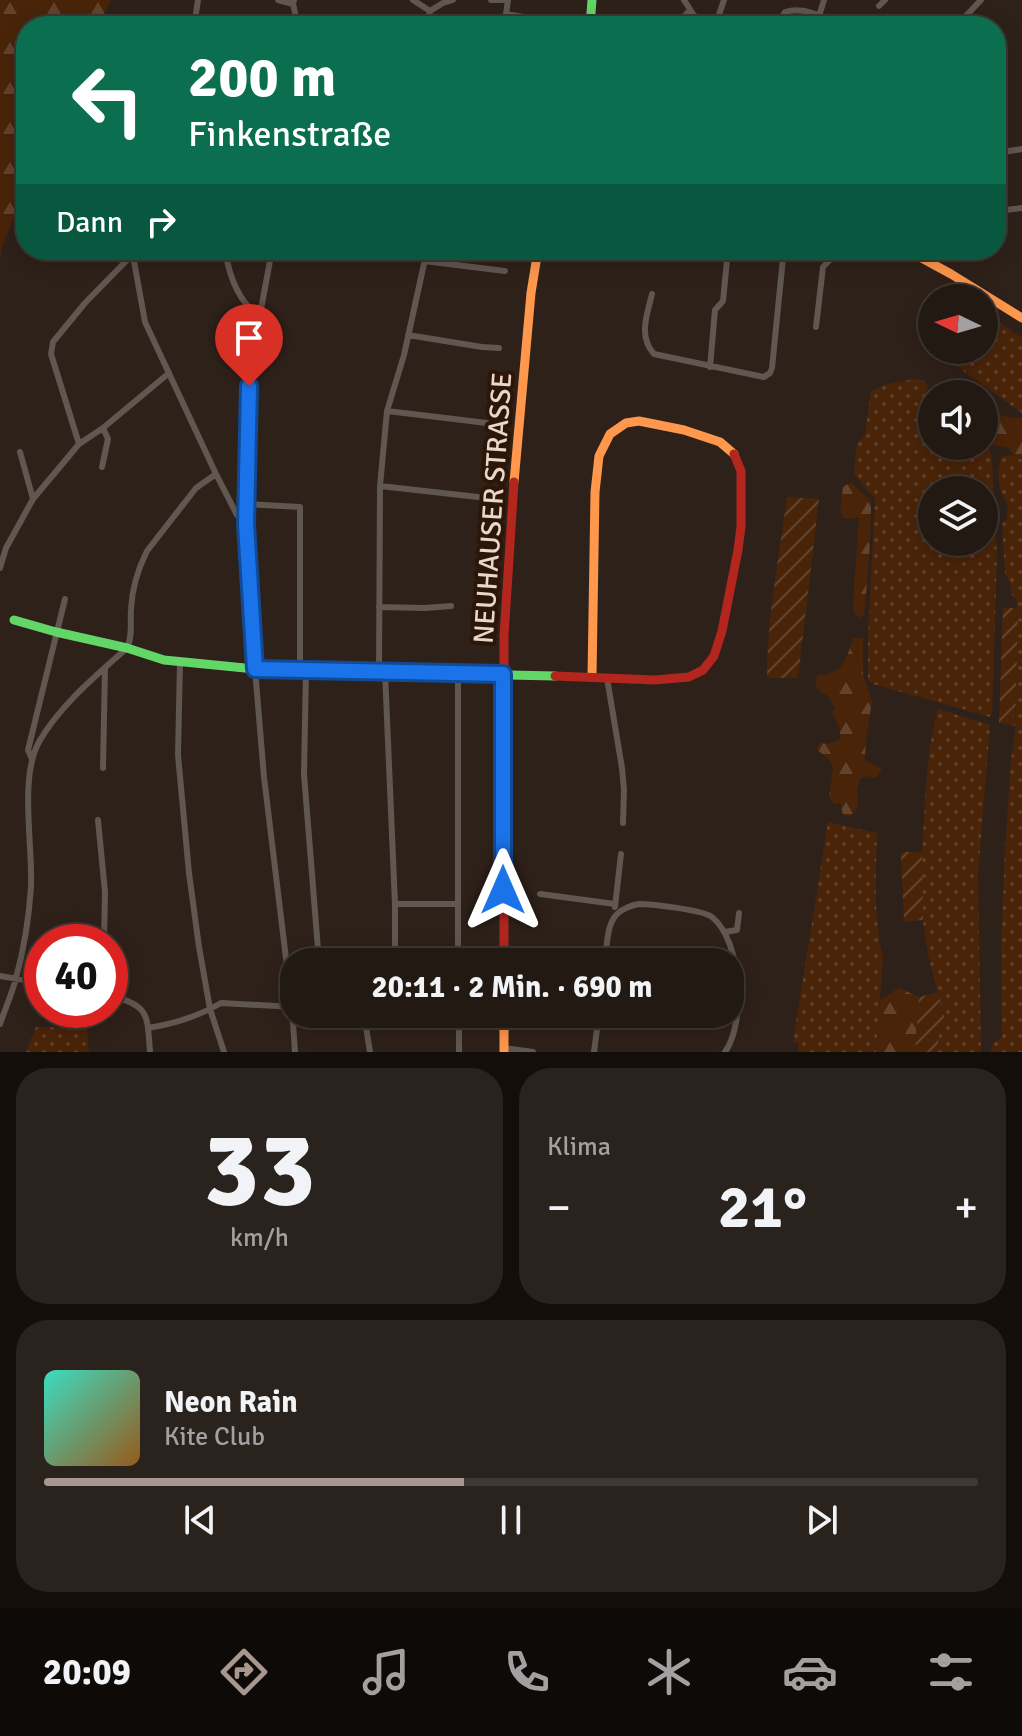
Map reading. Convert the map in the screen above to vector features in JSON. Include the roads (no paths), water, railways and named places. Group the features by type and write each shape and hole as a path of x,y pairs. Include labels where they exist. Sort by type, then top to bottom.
{"street":[{"path":"278,0 294,2"},
{"path":"413,0 430,11"},
{"path":"429,16 430,11 453,0"},
{"path":"491,0 505,0 506,14 518,16"},
{"path":"684,0 696,16"},
{"path":"783,16 792,9 819,16 824,0"},
{"path":"966,16 981,0"},
{"path":"684,16 690,10"},
{"path":"79,444 51,354 53,342 125,260"},
{"path":"133,260 145,322 216,474 237,515 246,524"},
{"path":"228,260 243,302 260,317"},
{"path":"270,260 250,369 246,524 264,777 286,948"},
{"name":"NEUHAUSER STRASSE","path":"504,948 504,636 516,443 536,260"},
{"path":"710,367 715,310 723,301 727,260"},
{"path":"652,294 643,330 647,346 654,354 759,378 767,376 770,373 783,260"},
{"path":"816,327 823,267 830,260"},
{"path":"925,260 1022,318"},
{"path":"395,948 379,607 380,486 387,411 404,355 424,261 505,271"},
{"path":"408,335 499,348"},
{"path":"0,568 6,548 33,499 79,444 169,373"},
{"path":"387,411 487,423"},
{"path":"14,620 164,660 255,669 655,680 689,677 703,670 714,656 735,573 741,527 741,471 733,452 720,442 684,430 639,421 626,423 613,431 602,447 595,492 592,677"},
{"path":"102,467 108,439 103,428"},
{"path":"20,452 33,499"},
{"path":"0,1024 16,979 31,888 28,812 32,759 49,726 127,648 131,604 147,551 196,488 216,474"},
{"path":"380,486 487,498"},
{"path":"246,504 300,507 304,774 318,948"},
{"path":"32,759 28,750 65,599"},
{"path":"379,607 451,606"},
{"path":"180,662 178,755 189,873 210,1009 224,1052"},
{"path":"103,768 105,668"},
{"path":"458,673 458,948"},
{"path":"607,678 622,768 623,823"},
{"path":"98,820 105,892 104,924"},
{"path":"617,914 615,904 621,854"},
{"path":"540,894 615,904"},
{"path":"395,904 458,904"},
{"path":"607,948 611,924 617,914 636,904 710,915 725,932 731,948"},
{"path":"734,948 739,913"},
{"path":"725,932 737,930"},
{"path":"0,976 24,980"},
{"path":"128,1000 143,1010 150,1052"},
{"path":"148,1028 166,1025 221,1003 280,1006"},
{"path":"294,1028 295,1052"},
{"path":"366,1028 370,1052"},
{"path":"459,1028 459,1052"},
{"path":"504,1028 504,1050 533,1052"},
{"path":"594,1052 597,1028"},
{"path":"729,1051 734,1028"}]}
